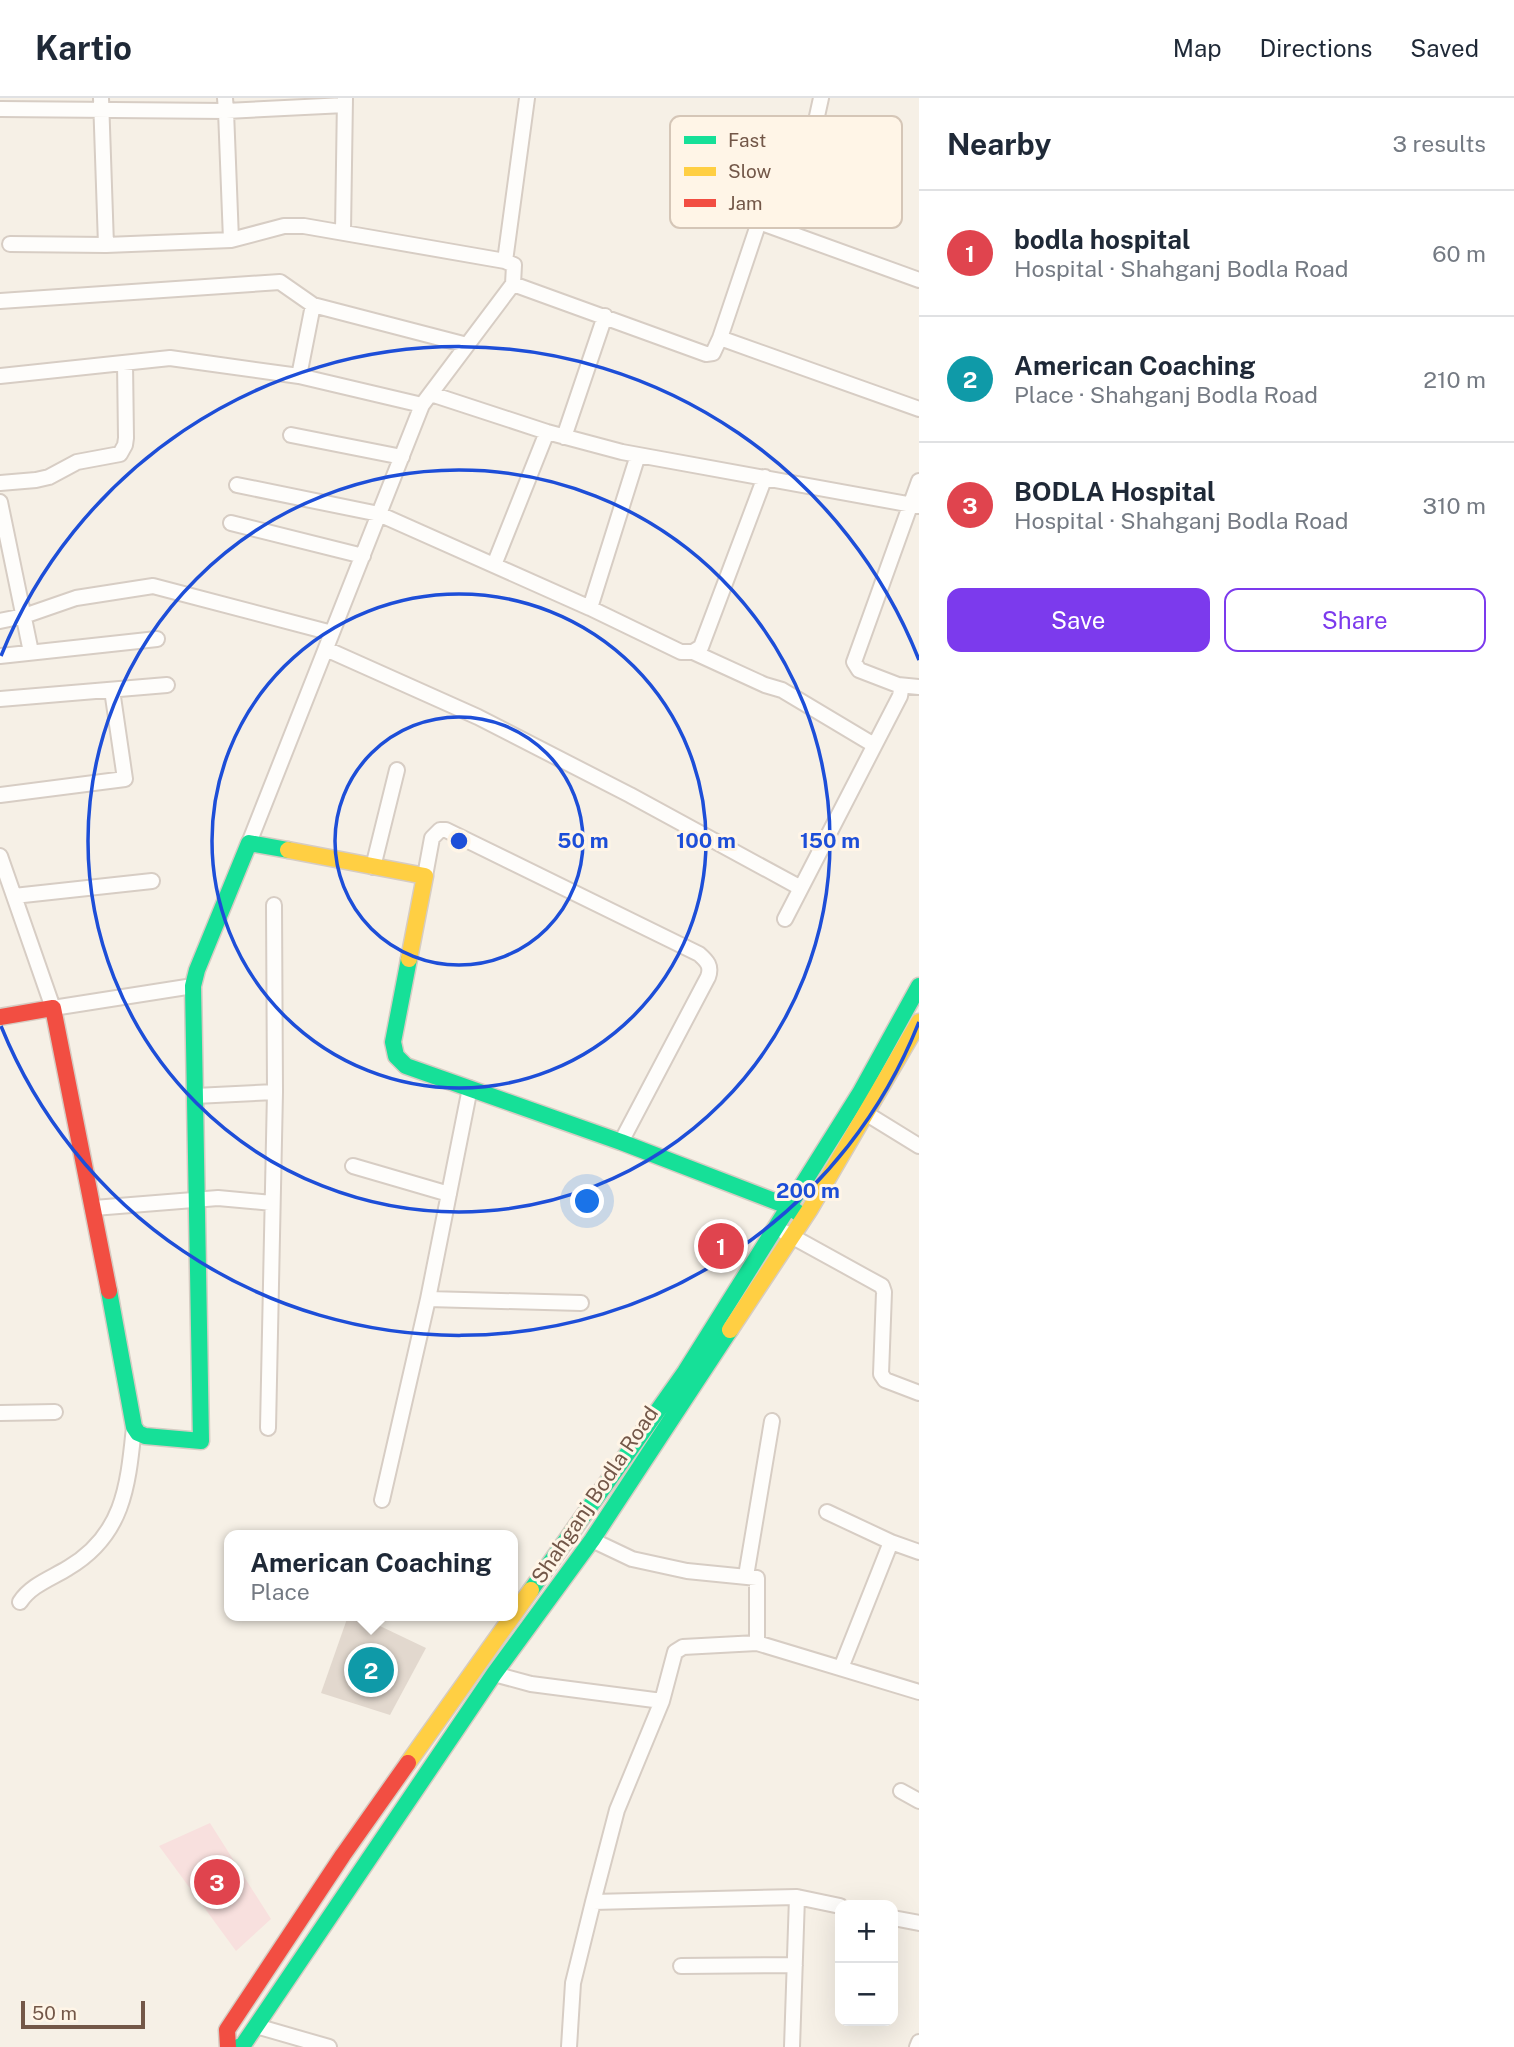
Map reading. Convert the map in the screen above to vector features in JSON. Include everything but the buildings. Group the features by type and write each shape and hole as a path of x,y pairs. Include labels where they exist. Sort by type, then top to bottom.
{"main road":[{"path":"0,1017 53,1008 94,1208 134,1427 138,1433 145,1436 201,1441 193,986 197,970 249,844 425,876 393,1042 394,1053 406,1066 621,1142 790,1207 805,1217"},
{"path":"518,1608 685,1372 790,1207 873,1070 919,986"},
{"name":"Shahganj Bodla Road","path":"239,2047 256,2026 494,1674 592,1540 805,1217 919,1022"},
{"path":"873,1070 887,1079"},
{"path":"228,2047 227,2030 343,1855 509,1621"}],"street":[{"path":"505,261 527,98"},
{"path":"817,116 821,98"},
{"path":"0,109 101,104 345,102 343,231"},
{"path":"101,104 106,245"},
{"path":"226,105 231,240"},
{"path":"10,244 106,245 231,240 294,225 343,231 505,261 514,265 513,284 426,399 249,844"},
{"path":"513,284 706,354 715,351 757,228"},
{"path":"776,228 919,280"},
{"path":"0,301 280,282 313,305 467,345"},
{"path":"299,376 313,305"},
{"path":"564,437 606,316"},
{"path":"720,338 919,409"},
{"path":"0,376 170,358 299,376 426,399 638,455 915,505"},
{"path":"0,484 49,477 77,462 120,454 126,438 125,363"},
{"path":"494,565 547,432"},
{"path":"290,435 402,457"},
{"path":"590,608 638,455"},
{"path":"693,652 701,646 765,477"},
{"path":"919,481 915,505 854,663 859,670 898,685 919,687"},
{"path":"237,485 379,514 590,608 681,652 693,652 789,694 874,745"},
{"path":"0,502 31,653"},
{"path":"231,523 363,556"},
{"path":"0,621 24,616 76,598 153,586 332,633"},
{"path":"0,656 157,639"},
{"path":"326,649 478,717 800,887"},
{"path":"0,699 167,685"},
{"path":"785,919 900,696 898,685"},
{"path":"0,795 125,779 112,690"},
{"path":"373,867 397,770"},
{"path":"425,876 432,838 440,830 446,830 699,954 708,962 708,977 621,1142"},
{"path":"0,856 53,1008 193,986"},
{"path":"14,896 152,881"},
{"path":"268,1428 275,1092 274,905"},
{"path":"382,1500 428,1299 470,1088"},
{"path":"195,1096 275,1092"},
{"path":"867,1114 919,1146"},
{"path":"353,1166 449,1194"},
{"path":"94,1208 197,1200 239,1199 272,1203"},
{"path":"777,1228 882,1286 881,1374 885,1380 919,1393"},
{"path":"428,1299 581,1303"},
{"path":"0,1413 55,1412"},
{"path":"746,1576 772,1421"},
{"path":"20,1602 28,1591 85,1556 108,1533 125,1493 134,1427"},
{"path":"827,1512 919,1552"},
{"path":"592,1540 632,1559 687,1571 754,1577 758,1581 757,1643"},
{"path":"841,1668 891,1542"},
{"path":"569,2047 573,1983 617,1810 662,1701 675,1651 679,1647 757,1643 919,1692"},
{"path":"494,1674 531,1684 662,1701"},
{"path":"901,1790 919,1801"},
{"path":"593,1902 797,1897 835,1905"},
{"path":"792,2047 797,1897"},
{"path":"898,1919 919,1923"},
{"path":"681,1966 795,1965"},
{"path":"256,2026 329,2047"}],"shaded area":[{"path":"714,1228 739,1247 731,1263 703,1244"},
{"path":"210,1823 271,1919 236,1951 159,1846"}],"traffic: fast":[{"path":"109,1291 134,1427 138,1433 145,1436 201,1441 193,986 197,970 249,843 288,850"},
{"path":"409,959 393,1042 396,1056 406,1066 621,1142 790,1207 801,1215"},
{"path":"531,1590 685,1372 860,1093 919,986"},
{"path":"239,2047 256,2026 494,1674 592,1540 730,1330"}],"traffic: slow":[{"path":"288,850 425,876 409,959"},
{"path":"730,1330 810,1209 919,1022"},
{"path":"518,1608 531,1590"},
{"path":"408,1763 509,1621"}],"traffic: jam":[{"path":"0,1017 53,1008 109,1291"},
{"path":"228,2047 227,2030 343,1855 408,1763"}],"place":[{"name":"bodla hospital","path":"721,1246"},
{"name":"American Coaching","path":"371,1670"},
{"name":"BODLA Hospital","path":"217,1882"}]}
